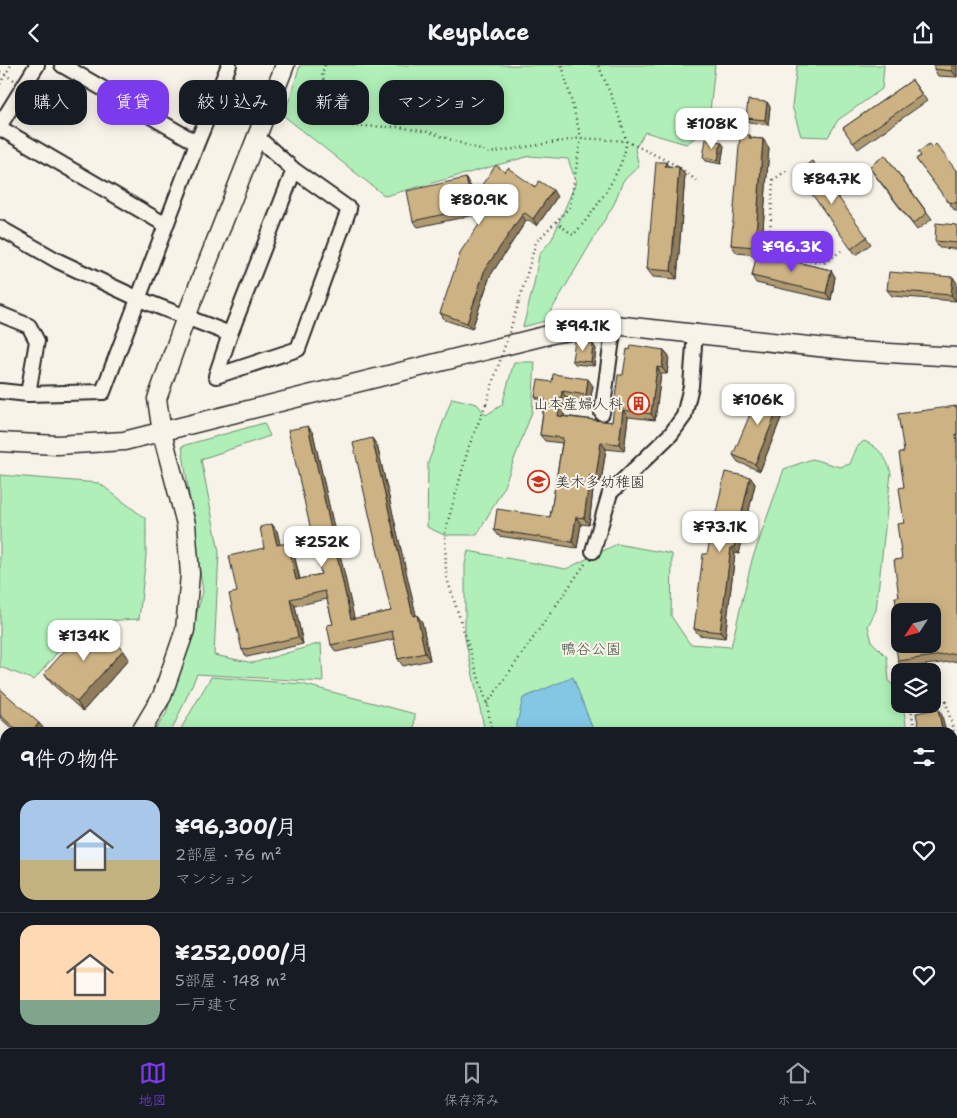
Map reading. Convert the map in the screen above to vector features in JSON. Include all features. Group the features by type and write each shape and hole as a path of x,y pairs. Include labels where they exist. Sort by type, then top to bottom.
{"street":[{"path":"37,65 0,126 166,225"},
{"path":"62,65 197,143"},
{"path":"0,391 28,394 103,392 197,143 229,65"},
{"path":"144,727 162,696 185,630 190,575 186,524 162,433 157,399 186,317 285,65"},
{"path":"257,137 294,170 349,209 298,349 216,376 230,334 294,170"},
{"path":"0,228 58,261 139,299 230,334"},
{"path":"0,314 29,326 37,341 28,394"},
{"path":"602,413 614,325"},
{"path":"0,442 57,445 124,441 556,333 614,325 695,332 855,351 957,357"},
{"path":"593,551 610,493 671,434 684,416 690,386 695,332"}],"path":[{"path":"0,84 11,65"},
{"path":"325,65 322,73 329,112 351,126 398,127 429,132 489,153 581,138 626,141 678,166 698,182"},
{"path":"491,727 487,703 446,575 445,531 469,446 486,404 536,242 570,207 581,138 562,65"},
{"path":"556,222 573,235 584,224 617,173 626,141 598,65"},
{"path":"0,72 5,75"},
{"path":"786,171 773,180 769,253 824,263 841,251"},
{"path":"487,703 580,573 593,551"},
{"path":"914,727 911,708 946,702 952,727"}],"green space":[{"path":"300,65 715,65 708,129 686,144 645,132 635,149 639,166 623,181 614,204 545,321 523,327 539,255 552,239 576,182 568,159 530,156 385,196 287,118 287,106"},
{"path":"797,65 884,65 882,89 838,120 828,137 801,136 792,106"},
{"path":"514,362 535,362 532,412 503,489 477,535 444,535 427,527 428,463 452,398 477,404 486,415 502,405"},
{"path":"264,423 270,436 201,459 219,552 214,655 253,663 321,643 323,682 197,674 173,727 157,727 166,714 203,592 182,446"},
{"name":"鴨谷公園","path":"864,441 874,446 882,454 891,473 876,610 868,626 872,642 887,657 889,682 891,683 891,713 904,713 906,727 484,727 465,638 465,564 468,551 566,569 617,544 672,554 671,616 690,644 731,647 752,560 784,469 812,459 840,467 850,464 857,447"},
{"path":"0,475 99,483 146,519 146,556 139,619 83,622 34,680 0,667"},
{"path":"211,677 302,684 415,714 414,727 182,727"}],"water":[{"path":"573,677 592,727 516,727 523,698"}],"building":[{"path":"934,65 952,65 952,71 934,69"},
{"path":"912,80 922,95 853,143 843,128"},
{"path":"748,100 767,102 765,120 746,118"},
{"path":"740,134 750,135 749,138 763,139 755,247 731,245"},
{"path":"706,139 721,142 718,160 703,157"},
{"path":"929,144 932,148 936,144 957,170 957,203 948,202 916,159 921,156 918,152"},
{"path":"885,155 927,213 913,224 869,167"},
{"path":"812,161 867,237 851,249 797,173"},
{"path":"656,162 666,162 665,166 679,167 671,271 647,269"},
{"path":"496,165 505,172 508,168 535,187 539,181 553,190 533,219 525,213 522,215 485,269 467,323 440,313 461,251 494,203 413,221 407,191 466,178 471,200"},
{"path":"936,223 957,225 957,243 935,241"},
{"path":"757,253 831,270 826,293 752,276"},
{"path":"889,272 953,277 951,295 887,290"},
{"path":"575,341 593,344 591,362 572,360"},
{"path":"631,345 664,350 662,368 657,367 651,414 623,410 619,444 601,442 596,476 590,475 584,518 576,517 572,542 494,530 497,509 550,517 563,438 540,435 545,399 535,397 538,380 552,382 553,374 588,379 586,395 562,391 558,416 612,422 618,375 623,375 627,349 630,350"},
{"path":"761,388 783,397 755,464 733,455"},
{"path":"956,406 957,653 898,661 897,653 941,653 941,603 896,603 895,597 899,597 894,560 902,559 897,524 904,523 899,488 904,487 899,453 904,452 898,414"},
{"path":"308,426 351,619 391,611 353,443 372,438 413,616 417,615 425,653 398,659 392,631 331,645 327,625 333,624 325,591 290,599 298,637 242,650 229,594 237,592 229,556 264,548 260,527 272,524 277,545 288,543 296,580 321,574 288,430"},
{"path":"725,472 750,477 734,548 731,547 720,632 694,629 703,554 707,554"},
{"path":"91,621 123,650 77,702 44,674"},
{"path":"0,689 39,723 36,727 13,727 0,715"},
{"path":"916,713 939,713 942,727 919,727"}],"place":[{"name":"山本産婦人科","path":"639,404"},
{"name":"美木多幼稚園","path":"539,482"}]}
